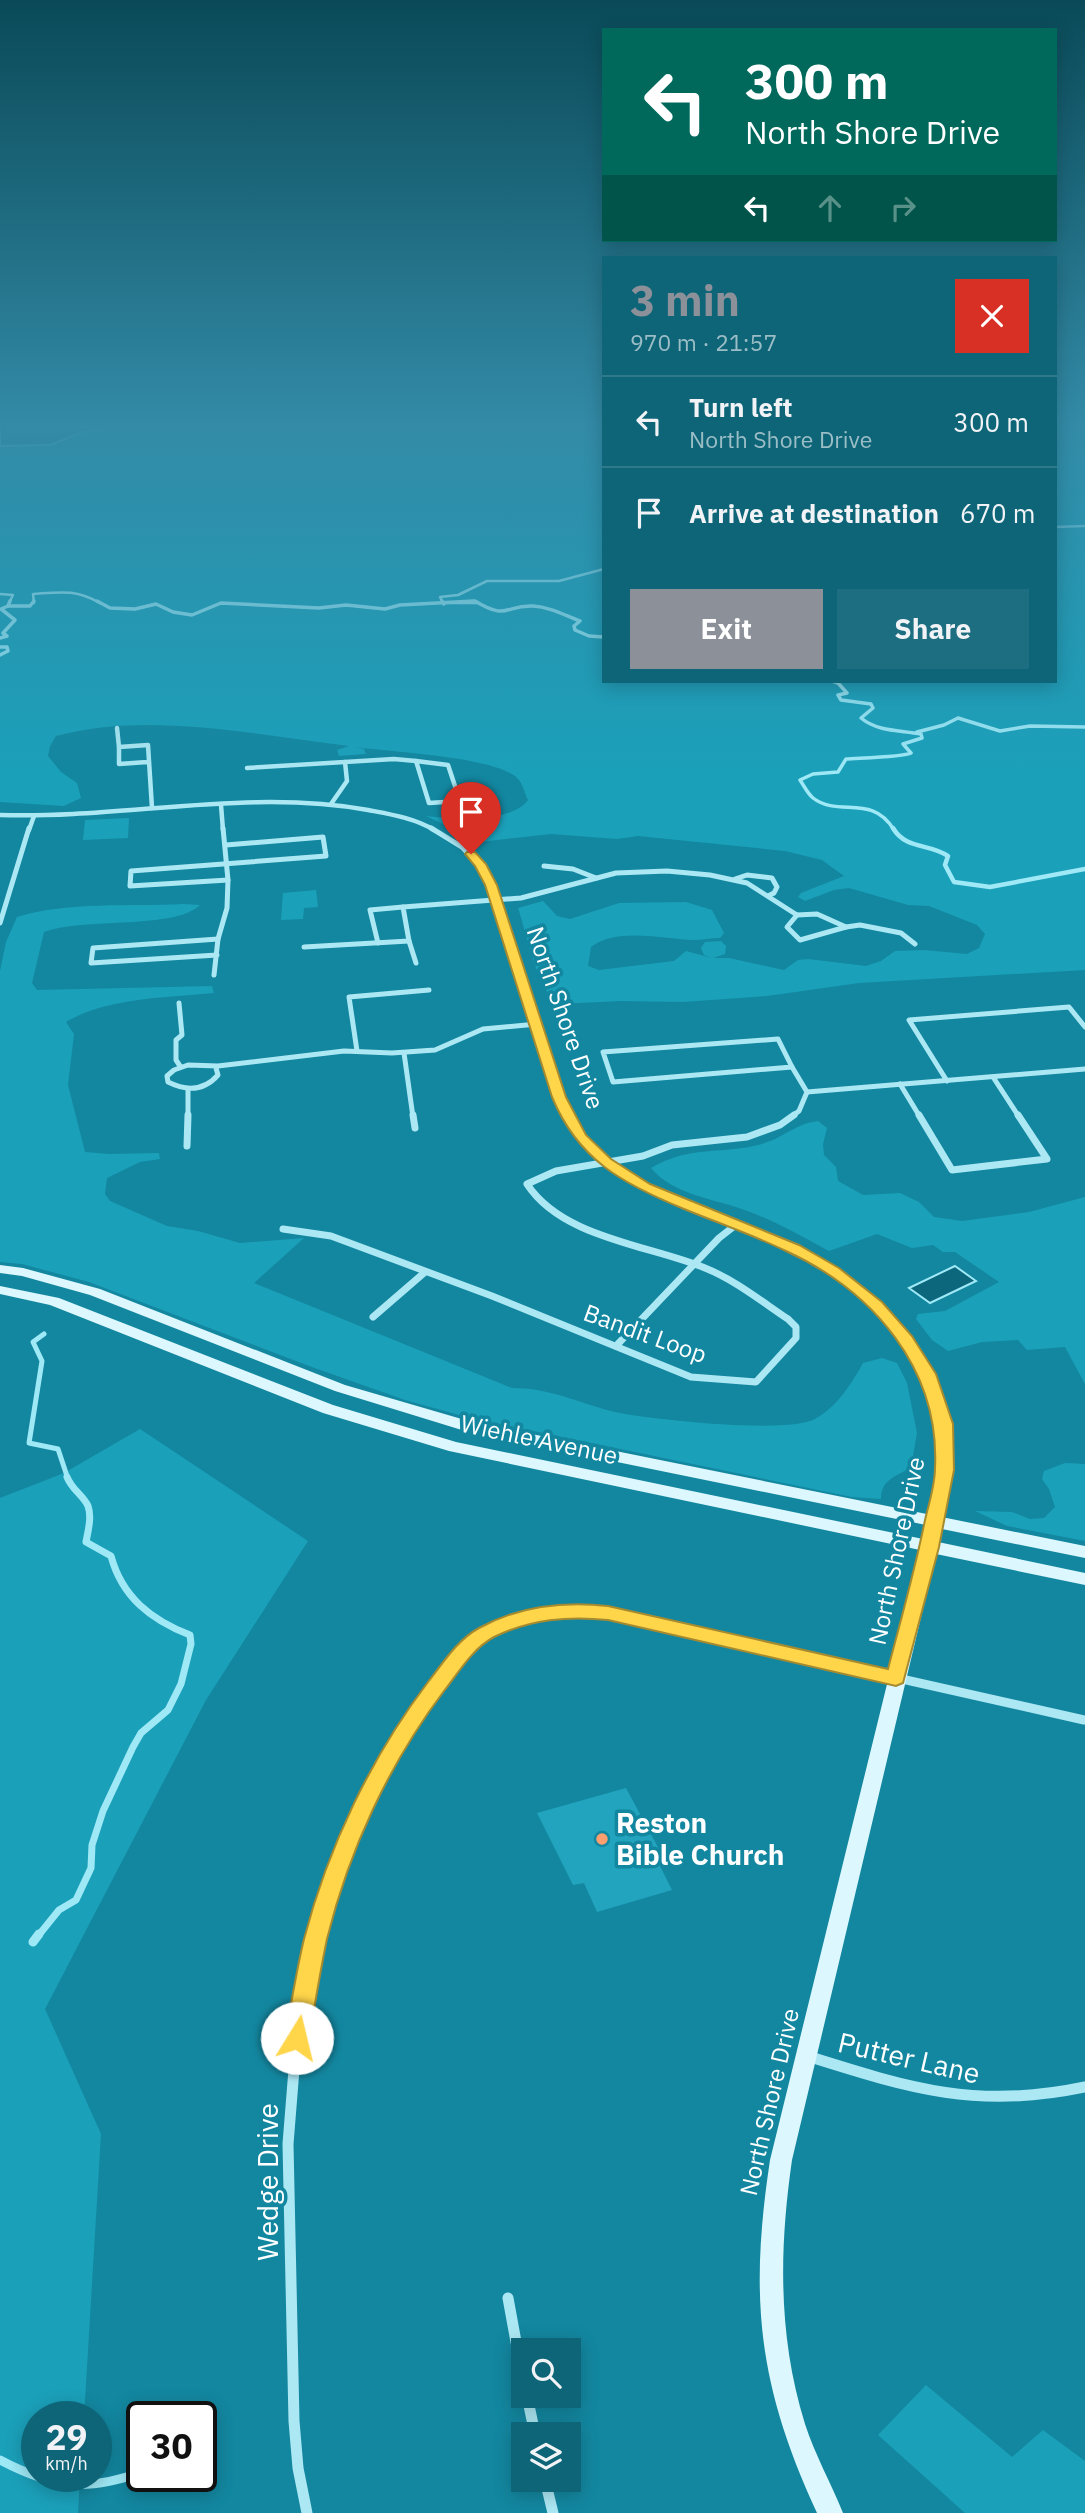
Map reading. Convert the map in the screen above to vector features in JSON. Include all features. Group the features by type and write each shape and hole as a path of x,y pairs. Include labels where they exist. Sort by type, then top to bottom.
{"main road":[{"name":"Wiehle Avenue","path":"0,1269 23,1272 95,1292 340,1388 406,1409 521,1438 1085,1552"},
{"name":"Wiehle Avenue","path":"0,1290 67,1305 341,1413 455,1447 1085,1579"},
{"name":"North Shore Drive","path":"830,2513 792,2425 779,2372 770,2316 768,2268 771,2217 781,2160 935,1522"}],"street":[{"path":"117,728 119,764 147,762"},
{"path":"119,747 148,745 152,808"},
{"path":"247,768 394,759 416,761 447,765 460,801 429,803 416,761"},
{"path":"331,804 347,781 345,762"},
{"name":"North Shore Drive","path":"0,814 34,816 269,802 331,804 389,815 444,836 480,864 496,899 569,1119 581,1138 606,1163 658,1194 737,1224 806,1255 857,1289 892,1322 920,1360 935,1393 944,1424 944,1470 935,1522"},
{"path":"214,975 227,908 229,880 221,805"},
{"path":"0,923 20,853 34,816"},
{"path":"226,845 323,837 326,856 131,871 130,886 229,880"},
{"path":"544,866 573,869 596,878"},
{"path":"377,943 370,910 540,895 616,873 667,871 710,874 747,883 797,915 817,914 846,927"},
{"path":"733,880 747,875 772,878 777,887 774,893 768,896"},
{"path":"403,907 416,963"},
{"path":"797,915 787,927 800,940 860,925 901,933 915,944"},
{"path":"217,955 91,963 93,948 219,939"},
{"path":"304,947 409,941"},
{"path":"357,1051 348,997 429,990"},
{"path":"178,1003 182,1035 176,1040 176,1060 180,1066"},
{"path":"947,1081 909,1020 1069,1007 1085,1027"},
{"path":"216,1068 218,1075 213,1082 203,1087 188,1089 168,1082 167,1076 180,1066 197,1063 216,1068 226,1064 357,1051 404,1053 435,1050 483,1029 537,1024"},
{"path":"792,1067 612,1082 603,1052 778,1039 807,1092"},
{"path":"404,1053 415,1128"},
{"path":"807,1092 1085,1069"},
{"path":"900,1084 952,1170 1047,1159 993,1077"},
{"path":"187,1146 188,1089"},
{"path":"606,1163 643,1156 672,1145 747,1137 780,1125 799,1111 807,1092"},
{"name":"Bandit Loop","path":"283,1229 331,1236 492,1296 691,1377 756,1382 796,1338 796,1327 788,1319 708,1269 568,1221 544,1208 531,1196 527,1184 543,1174 606,1163"},
{"path":"616,1346 719,1238 737,1224"},
{"path":"373,1318 425,1272"},
{"name":"Wedge Drive","path":"307,2513 298,2454 288,2150 291,2082 298,2029 316,1940 331,1886 352,1832 381,1772 419,1709 454,1660 486,1633 526,1617 557,1611 608,1613 1084,1720"},
{"name":"Putter Lane","path":"806,2056 901,2084 957,2096 997,2100 1032,2098 1085,2087"},
{"path":"508,2298 515,2338"},
{"path":"548,2492 552,2513"}],"shaded area":[{"path":"0,539 602,539 602,683 1057,683 1057,539 1085,539 1085,970 859,983 767,996 683,1002 557,1004 543,985 518,908 543,901 557,916 570,919 619,903 686,902 712,910 724,933 720,938 696,940 613,937 591,947 588,966 599,970 674,961 686,951 712,958 704,955 701,948 705,942 721,941 726,946 725,954 713,958 729,958 784,970 798,960 808,959 866,966 881,961 895,951 924,950 967,954 979,948 985,934 977,925 929,906 908,905 849,888 834,890 805,901 798,897 801,893 844,876 822,860 785,851 638,836 617,839 551,834 480,842 426,816 495,816 509,813 528,800 522,784 515,776 501,769 461,759 354,747 364,749 366,754 339,756 337,750 349,746 202,727 128,725 56,736 48,756 61,772 77,783 81,798 64,806 0,802"},
{"path":"129,818 128,838 83,840 85,820"},
{"path":"316,890 318,907 304,908 303,919 281,920 283,893"},
{"path":"200,905 187,913 170,918 82,925 44,932 32,983 37,990 212,986 214,993 119,1003 66,1022 74,1034 68,1085 85,1152 159,1153 160,1159 140,1162 107,1178 105,1194 110,1201 167,1226 198,1231 240,1243 304,1238 254,1283 512,1388 554,1394 620,1413 750,1426 800,1423 815,1419 830,1408 849,1386 863,1363 882,1358 897,1363 907,1383 917,1433 911,1467 887,1483 881,1499 852,1497 470,1418 405,1400 309,1366 89,1282 22,1264 0,1262 0,971 6,942 17,917 78,907"},
{"path":"818,1121 827,1128 823,1144 824,1155 836,1167 838,1181 863,1195 900,1193 919,1202 934,1217 962,1221 1029,1212 1085,1197 1085,1384 1065,1347 1027,1350 1018,1340 982,1342 948,1351 932,1340 916,1319 918,1314 945,1311 999,1282 955,1252 943,1252 933,1245 912,1248 877,1234 829,1251 760,1216 684,1191 651,1168 692,1153 758,1145 802,1125"},
{"path":"955,1266 976,1281 930,1303 909,1288"},
{"path":"140,1429 308,1541 206,1700 45,2009 101,2134 85,2401 21,2401 21,2492 79,2492 78,2513 0,2513 0,1498 64,1473"},
{"path":"1065,1463 1085,1464 1085,1541 1007,1526 975,1511 1012,1512 1030,1519 1044,1518 1055,1507 1049,1489 1042,1479 1044,1471"},
{"path":"926,2385 1012,2457 1043,2430 1085,2461 1085,2513 965,2513 878,2435"}],"building":[{"name":"Reston Bible Church","path":"626,1788 667,1864 660,1866 672,1890 597,1912 584,1883 573,1885 537,1813"}],"waterway":[{"path":"442,601 440,597 458,595 487,581 559,581 602,570"},
{"path":"34,601 33,594 60,592 83,595 100,603"},
{"path":"0,594 13,595 10,601"},
{"path":"8,606 10,601"},
{"path":"8,606 30,606 34,601"},
{"path":"97,601 110,608 135,609 156,604 173,612 192,615 221,603 319,608 346,605 385,609 400,605 443,603"},
{"path":"443,603 474,601"},
{"path":"475,601 500,611 524,606 545,608 580,621 574,626 575,630 589,636 602,637"},
{"path":"443,603 478,603"},
{"path":"0,638 7,636 3,633 15,620 1,609 8,606"},
{"path":"0,647 7,647 8,651 0,655"},
{"path":"838,683 847,693 838,695 841,700 871,704 873,708 861,718 868,723 921,734 922,738 903,744 911,753 846,759 838,772 813,774 800,780 811,796 823,804 876,812 894,830"},
{"path":"917,732 944,725 958,718 1000,731 1030,726 1085,727"},
{"path":"893,828 904,840 948,856 945,865 954,882 990,887 1085,869"},
{"path":"44,1334 33,1342 42,1361 29,1443 58,1449 68,1478"},
{"path":"38,1936 59,1910 76,1900 91,1868 92,1845 103,1811 141,1733 168,1710 181,1684 191,1644 190,1635 163,1622 140,1605 122,1584 111,1556 86,1542 90,1519 88,1506 68,1478"},
{"path":"33,1942 39,1934"},
{"path":"0,2460 37,2477 70,2484 104,2482 126,2477"}],"place":[{"name":"Reston Bible Church","path":"602,1839"}],"route":[{"path":"297,2038 316,1940 331,1886 352,1832 381,1772 419,1709 454,1660 467,1647 486,1633 526,1617 557,1611 582,1610 608,1613 896,1678 941,1491 944,1424 935,1393 920,1360 877,1306 834,1272 794,1248 644,1187 606,1163 581,1138 559,1097 487,874 471,854"}]}
